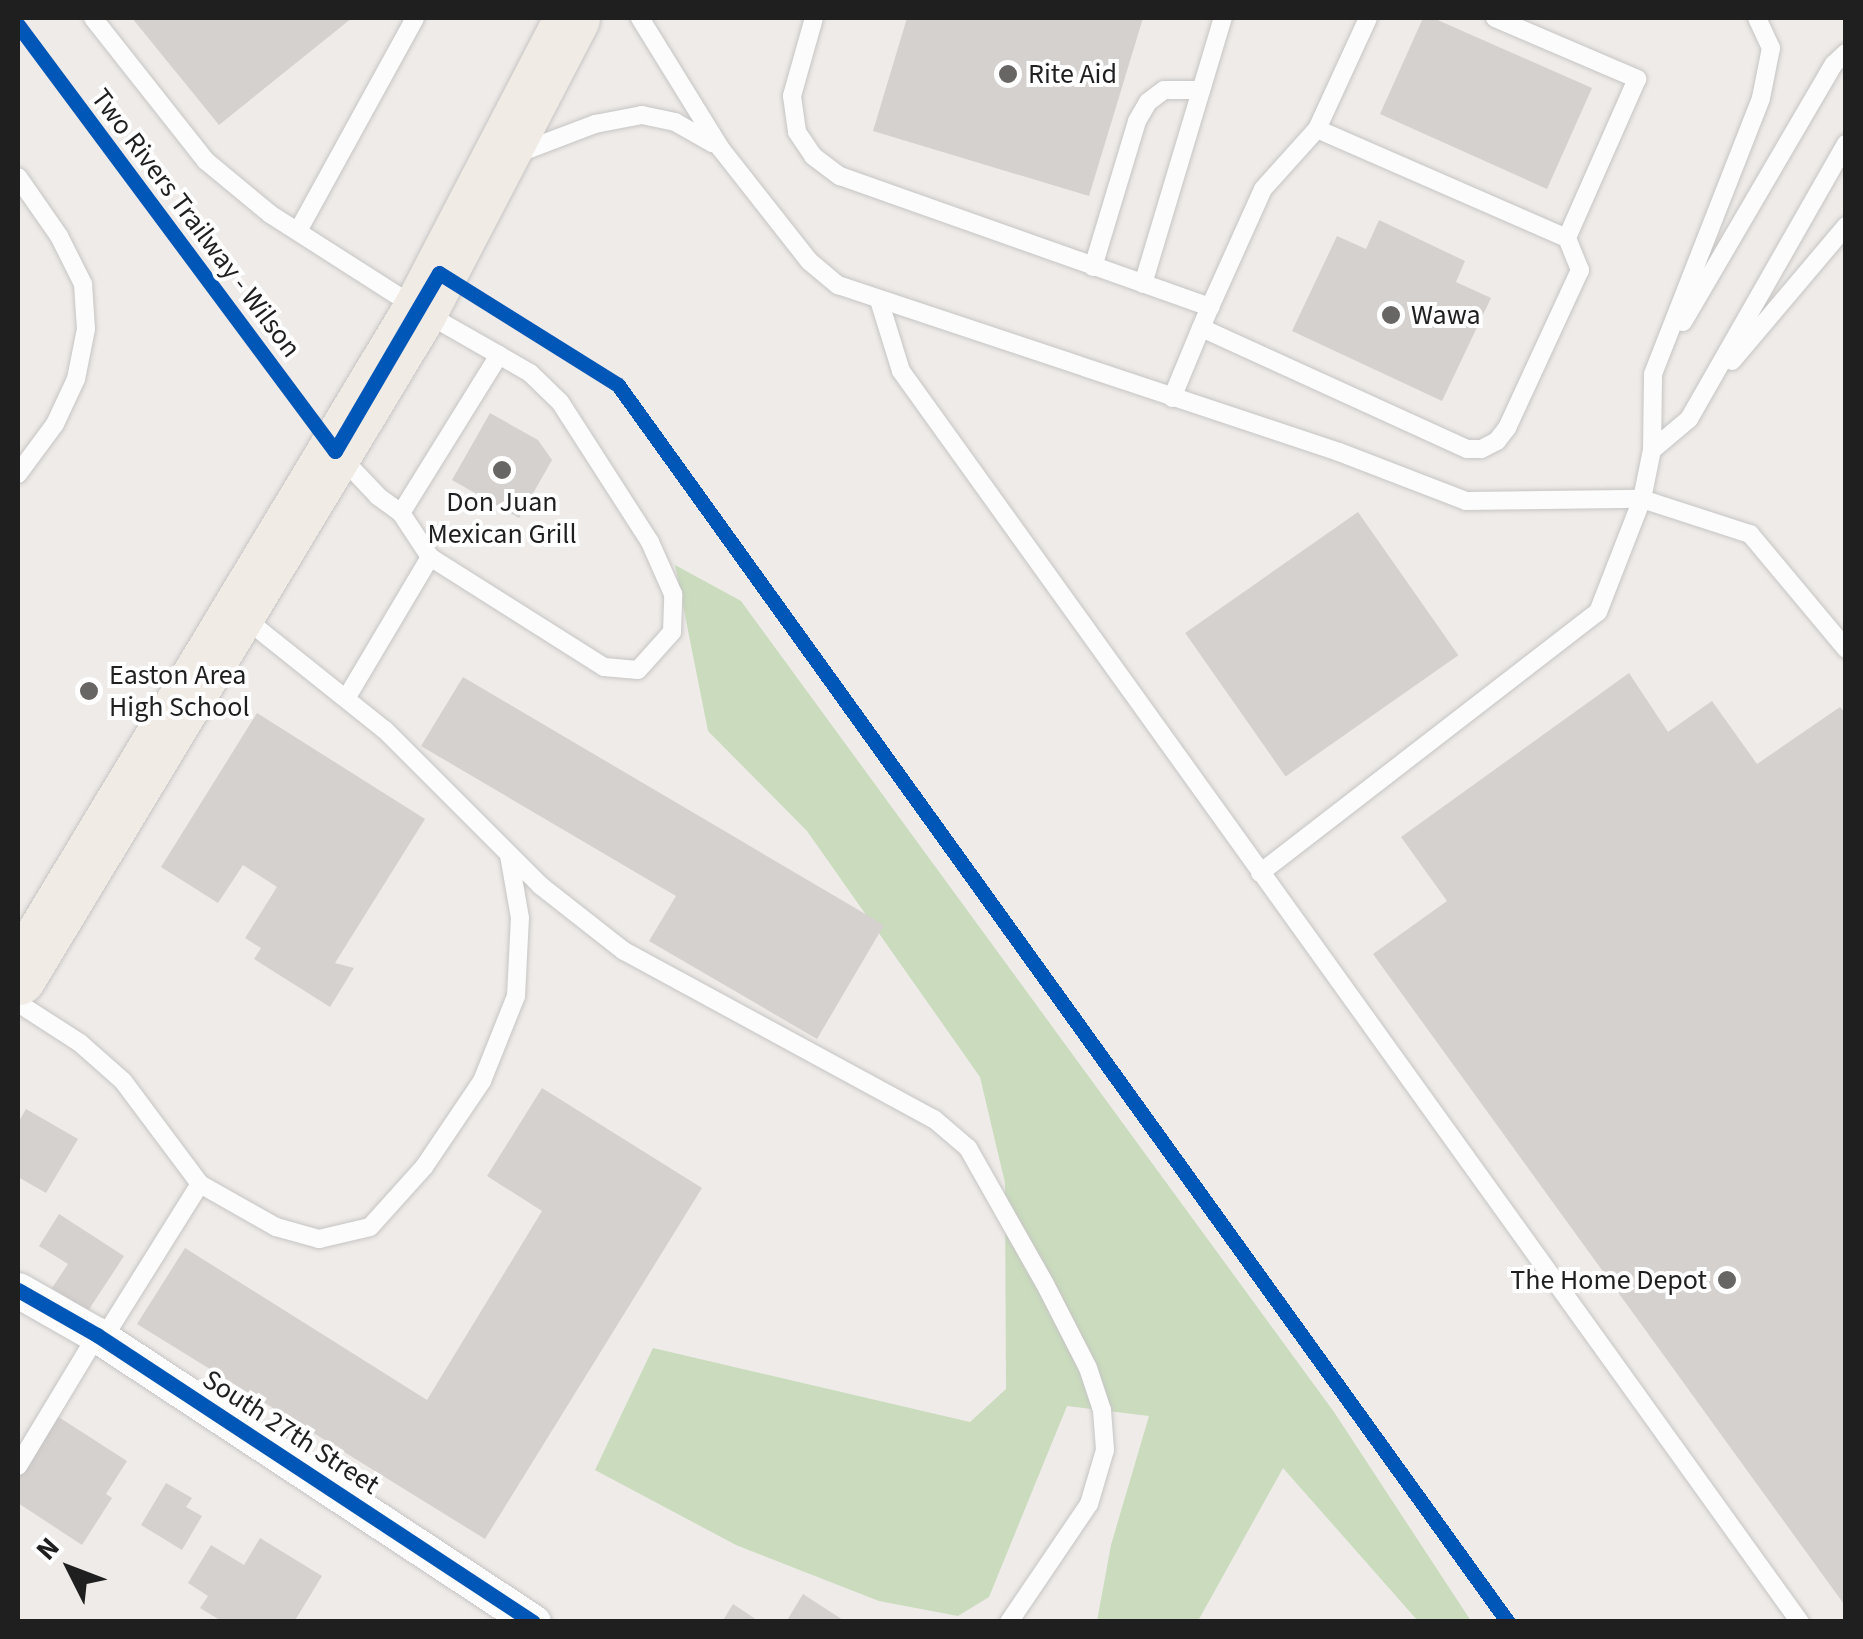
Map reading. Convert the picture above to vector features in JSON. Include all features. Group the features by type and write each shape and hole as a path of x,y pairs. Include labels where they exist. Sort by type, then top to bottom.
{"main road":[{"path":"18,977 420,310 572,18"}],"street":[{"name":"South 27th Street","path":"18,1290 100,1337 533,1622"}],"lane":[{"path":"94,18 206,161 298,231 420,310 530,373 560,402 641,527 674,594 672,632 638,670 604,667 430,556 401,513 378,496 335,451"},
{"path":"298,231 415,18"},
{"path":"640,18 720,149 809,261 838,285 1339,452 1466,500 1642,499 1750,534 1846,649"},
{"path":"814,18 792,96 797,132 813,156 840,176 1210,307"},
{"path":"1143,284 1223,18"},
{"path":"1172,398 1263,189 1317,129 1368,18"},
{"path":"1201,328 1467,450 1481,449 1497,441 1507,428 1580,270 1568,238 1636,79 1495,18"},
{"path":"1260,873 1598,612 1642,499 1652,450 1653,374 1761,98 1770,48 1758,18"},
{"path":"1653,374 1834,64 1846,53"},
{"path":"1093,266 1137,122 1148,102 1164,90 1202,90"},
{"path":"500,160 595,124 642,115 675,122 720,149"},
{"path":"1317,129 1568,238"},
{"path":"1652,450 1689,419 1846,144"},
{"path":"18,177 58,236 83,284 86,329 76,380 55,424 18,474"},
{"path":"1700,400 1846,226"},
{"path":"879,300 901,371 1800,1622"},
{"path":"401,513 498,354"},
{"path":"347,697 430,556"},
{"path":"237,612 347,697 509,855 624,951 934,1119 968,1148 1088,1368 1106,1450 1089,1504 1010,1622"},
{"path":"18,1003 80,1043 123,1081 200,1184 276,1227 319,1239 370,1227 424,1167 482,1082 516,996 520,918 509,855"},
{"path":"18,1466 200,1184"}],"green space":[{"path":"675,565 741,601 1334,1412 1471,1621 1418,1621 1283,1468 1198,1621 1097,1621 1111,1545 1149,1416 1067,1406 989,1597 958,1616 879,1601 736,1545 595,1470 653,1348 970,1422 1006,1389 1005,1183 980,1077 807,831 708,731"}],"building":[{"path":"132,18 352,18 219,125"},
{"name":"Rite Aid","path":"907,18 1143,18 1089,196 873,131"},
{"path":"1423,18 1433,18 1592,88 1547,189 1380,114"},
{"name":"Wawa","path":"1379,220 1465,261 1456,282 1491,298 1442,401 1292,331 1337,236 1366,249"},
{"name":"Don Juan Mexican Grill","path":"490,413 538,440 552,460 519,518 452,480"},
{"path":"1358,512 1458,655 1286,776 1185,633"},
{"name":"The Home Depot","path":"1629,673 1668,732 1712,701 1757,764 1840,707 1846,714 1846,1607 1373,954 1447,901 1401,837"},
{"path":"463,677 884,925 817,1039 649,941 676,896 421,746"},
{"path":"257,713 425,819 335,963 354,968 330,1007 254,959 261,948 245,938 277,887 243,865 218,903 161,867"},
{"path":"542,1088 702,1188 485,1539 137,1324 185,1248 427,1400 542,1211 487,1176"},
{"path":"26,1109 78,1139 46,1193 18,1177 18,1123"},
{"path":"59,1214 124,1256 88,1311 52,1288 68,1264 39,1246"},
{"path":"57,1416 127,1461 106,1494 112,1498 82,1545 18,1503 18,1477"},
{"path":"166,1483 192,1498 186,1507 202,1516 182,1550 141,1525"},
{"path":"260,1538 322,1576 294,1622 223,1622 200,1608 208,1596 188,1583 211,1545 244,1565"},
{"path":"803,1594 846,1622 786,1622"},
{"path":"733,1604 760,1622 722,1622"}],"cycle path":[{"name":"Two Rivers Trailway - Wilson","path":"18,25 335,451 439,273 618,385 1508,1622"},
{"path":"18,1290 97,1335 533,1622"}],"place":[{"name":"Rite Aid","path":"1008,74"},
{"name":"Wawa","path":"1391,315"},
{"name":"Don Juan Mexican Grill","path":"502,470"},
{"name":"Easton Area High School","path":"89,691"},
{"name":"The Home Depot","path":"1727,1280"}]}
